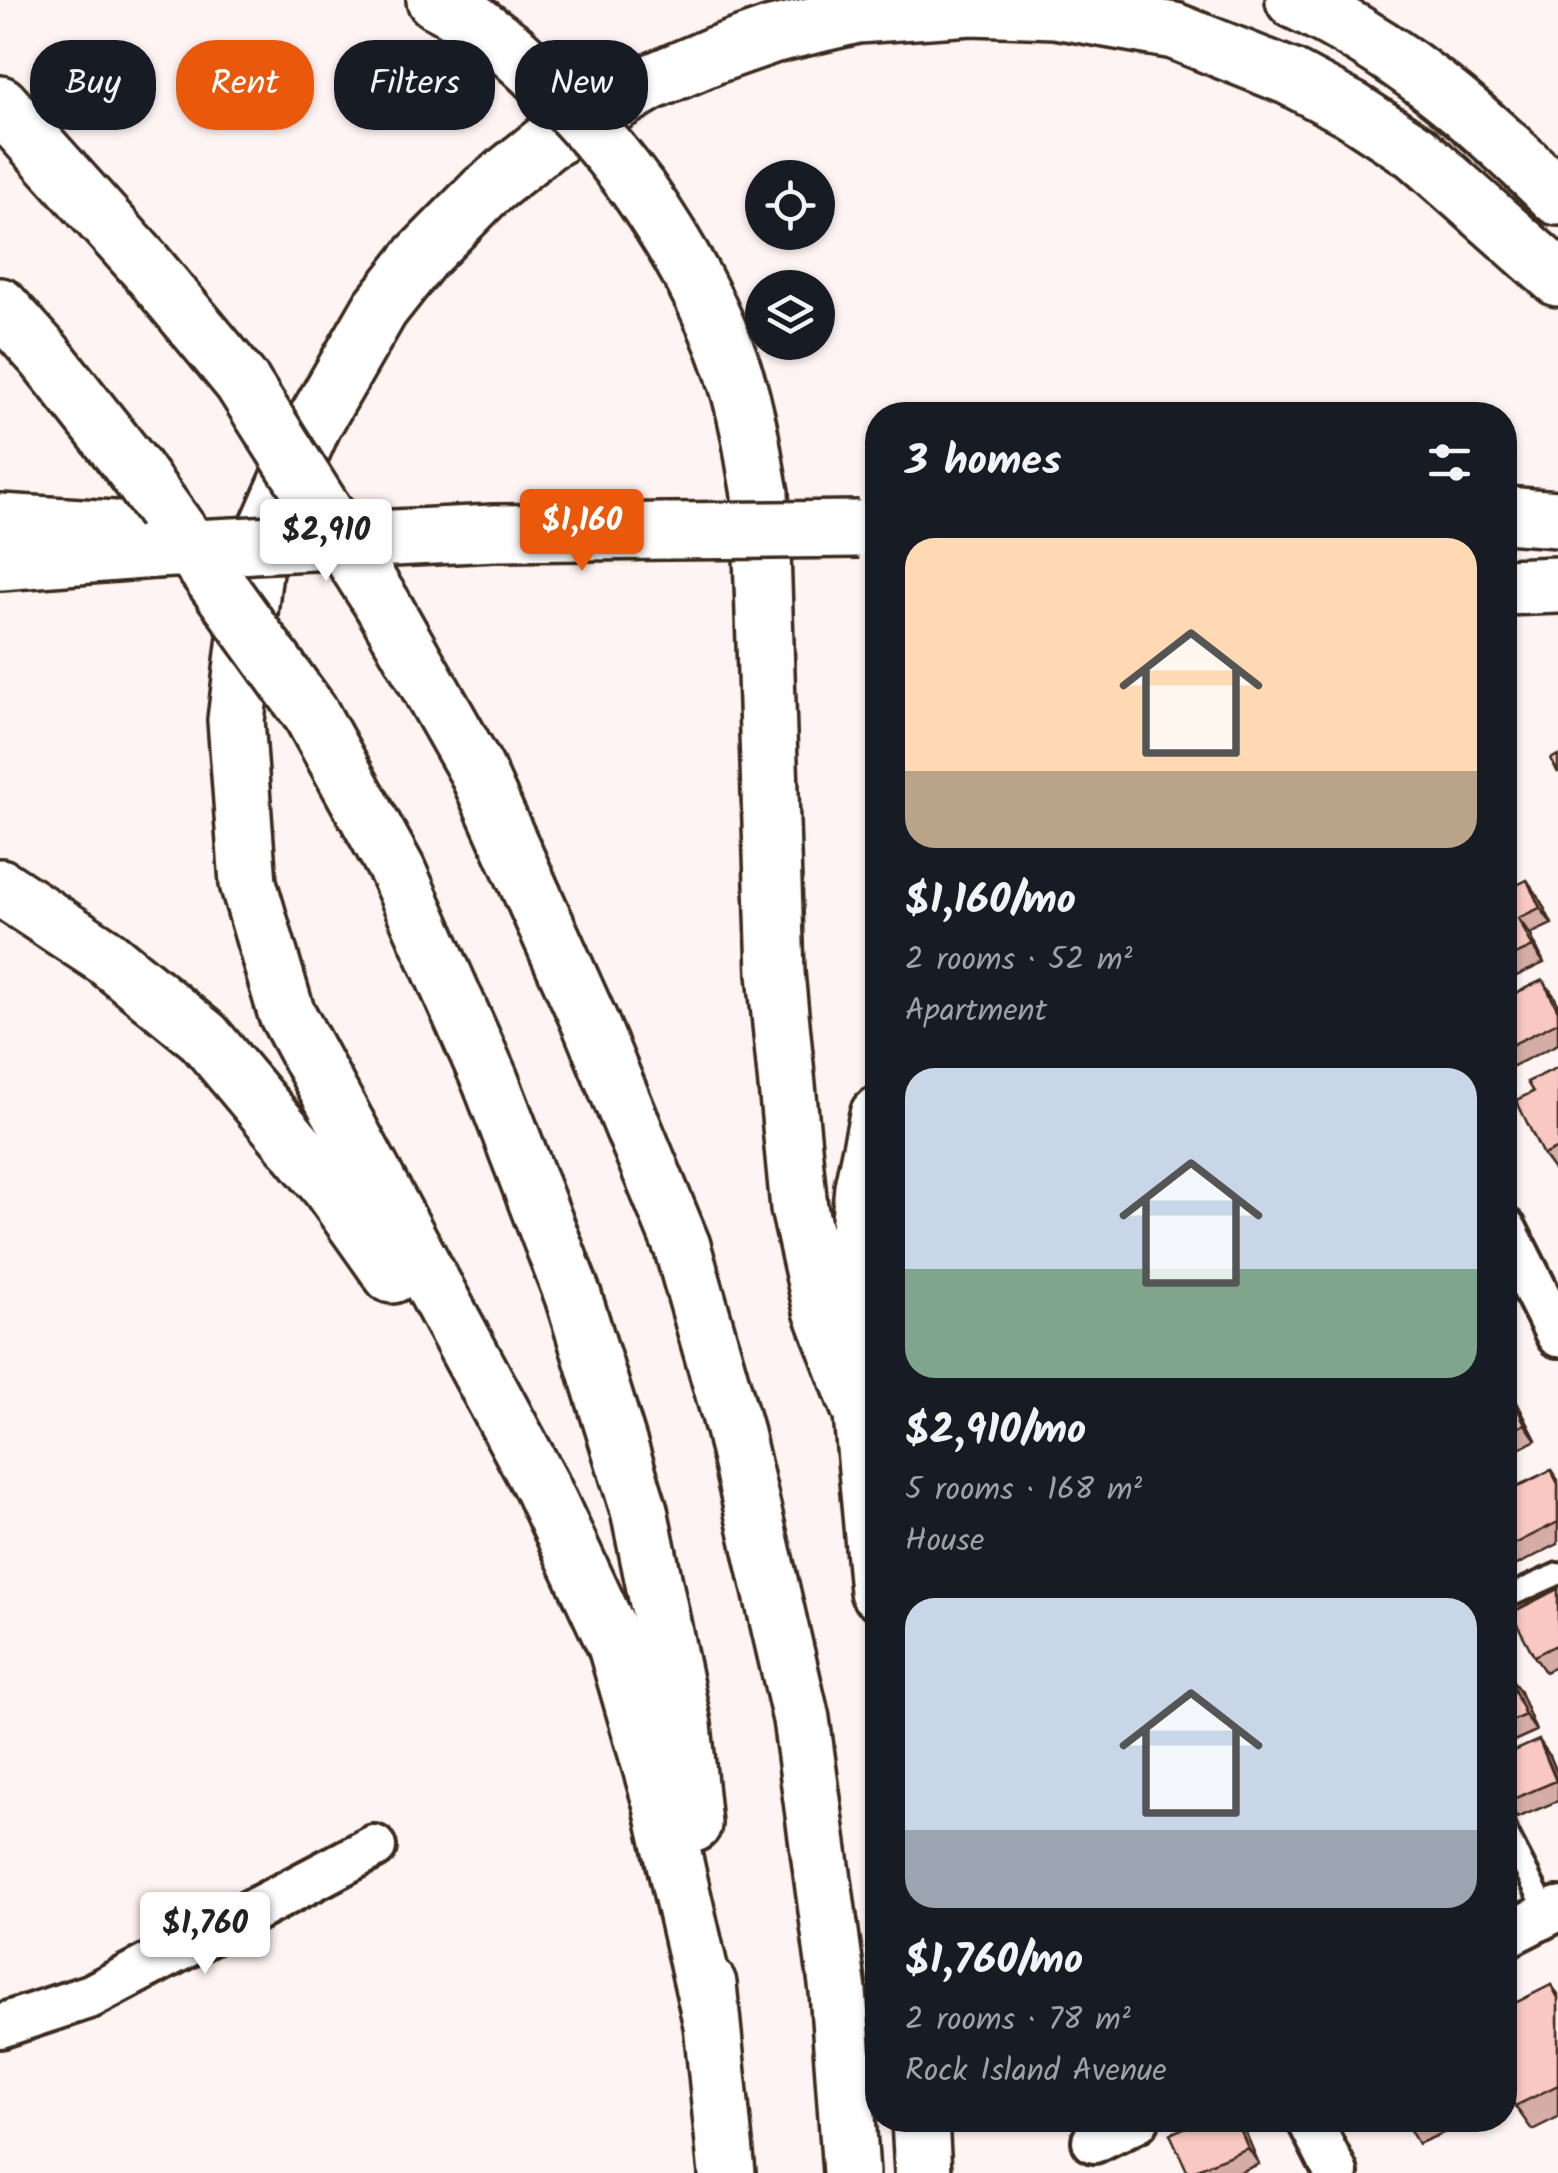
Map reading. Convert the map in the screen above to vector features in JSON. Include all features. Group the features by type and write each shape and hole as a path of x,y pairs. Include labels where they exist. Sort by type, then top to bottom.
{"main road":[{"path":"435,0 470,19 510,49 546,81 612,153 694,278 746,414 760,493 776,974 799,1208 822,1310 859,1408"},
{"path":"1294,0 1405,62 1458,102 1558,197"},
{"path":"712,2020 661,1802 616,1646 542,1487 286,1012 248,883 236,720 256,555 313,425 380,309 421,256 485,192 546,143 648,83 772,35 857,15 972,6 1055,10 1174,31 1290,76 1352,110 1416,152 1558,278"},
{"path":"0,104 144,264 242,382 383,605 476,770 682,1246 734,1429 801,1718 838,1991 851,2173"},
{"path":"0,306 45,356 134,470 311,714 397,870 490,1080 573,1296 633,1492 683,1725 727,2173"},
{"path":"1517,516 1558,519"},
{"path":"0,522 114,529 154,550"},
{"path":"0,562 494,532 865,529"},
{"path":"1517,587 1558,585"},
{"path":"0,887 106,958 204,1037 329,1186 542,1487"},
{"path":"865,1177 852,1305 865,1466"},
{"path":"921,2132 923,2173"}],"street":[{"path":"1517,1252 1558,1335"},
{"path":"0,2026 92,1996 374,1846"},
{"path":"1517,1930 1553,1912"},
{"path":"1094,2142 1113,2132"},
{"path":"1315,2132 1336,2173"}],"lane":[{"path":"1517,1593 1558,1574"},
{"path":"1517,1850 1553,1912"}],"building":[{"path":"1558,755 1558,773 1551,759"},
{"path":"1527,880 1540,908 1518,918 1533,947 1517,954 1517,885"},
{"path":"1543,980 1558,1011 1558,1022 1517,1042 1517,992"},
{"path":"1558,1067 1558,1148 1543,1155 1517,1102 1533,1092 1527,1082"},
{"path":"1517,1408 1525,1424 1517,1428"},
{"path":"1551,1470 1558,1484 1558,1522 1517,1543 1517,1487"},
{"path":"1558,1589 1558,1644 1534,1656 1517,1624 1517,1610"},
{"path":"1517,1697 1525,1715 1517,1719"},
{"path":"1539,1740 1556,1781 1517,1797 1517,1750"},
{"path":"1551,1985 1558,1998 1558,2085 1517,2105 1517,2002"},
{"path":"1241,2132 1248,2148 1188,2173 1170,2134"}]}
